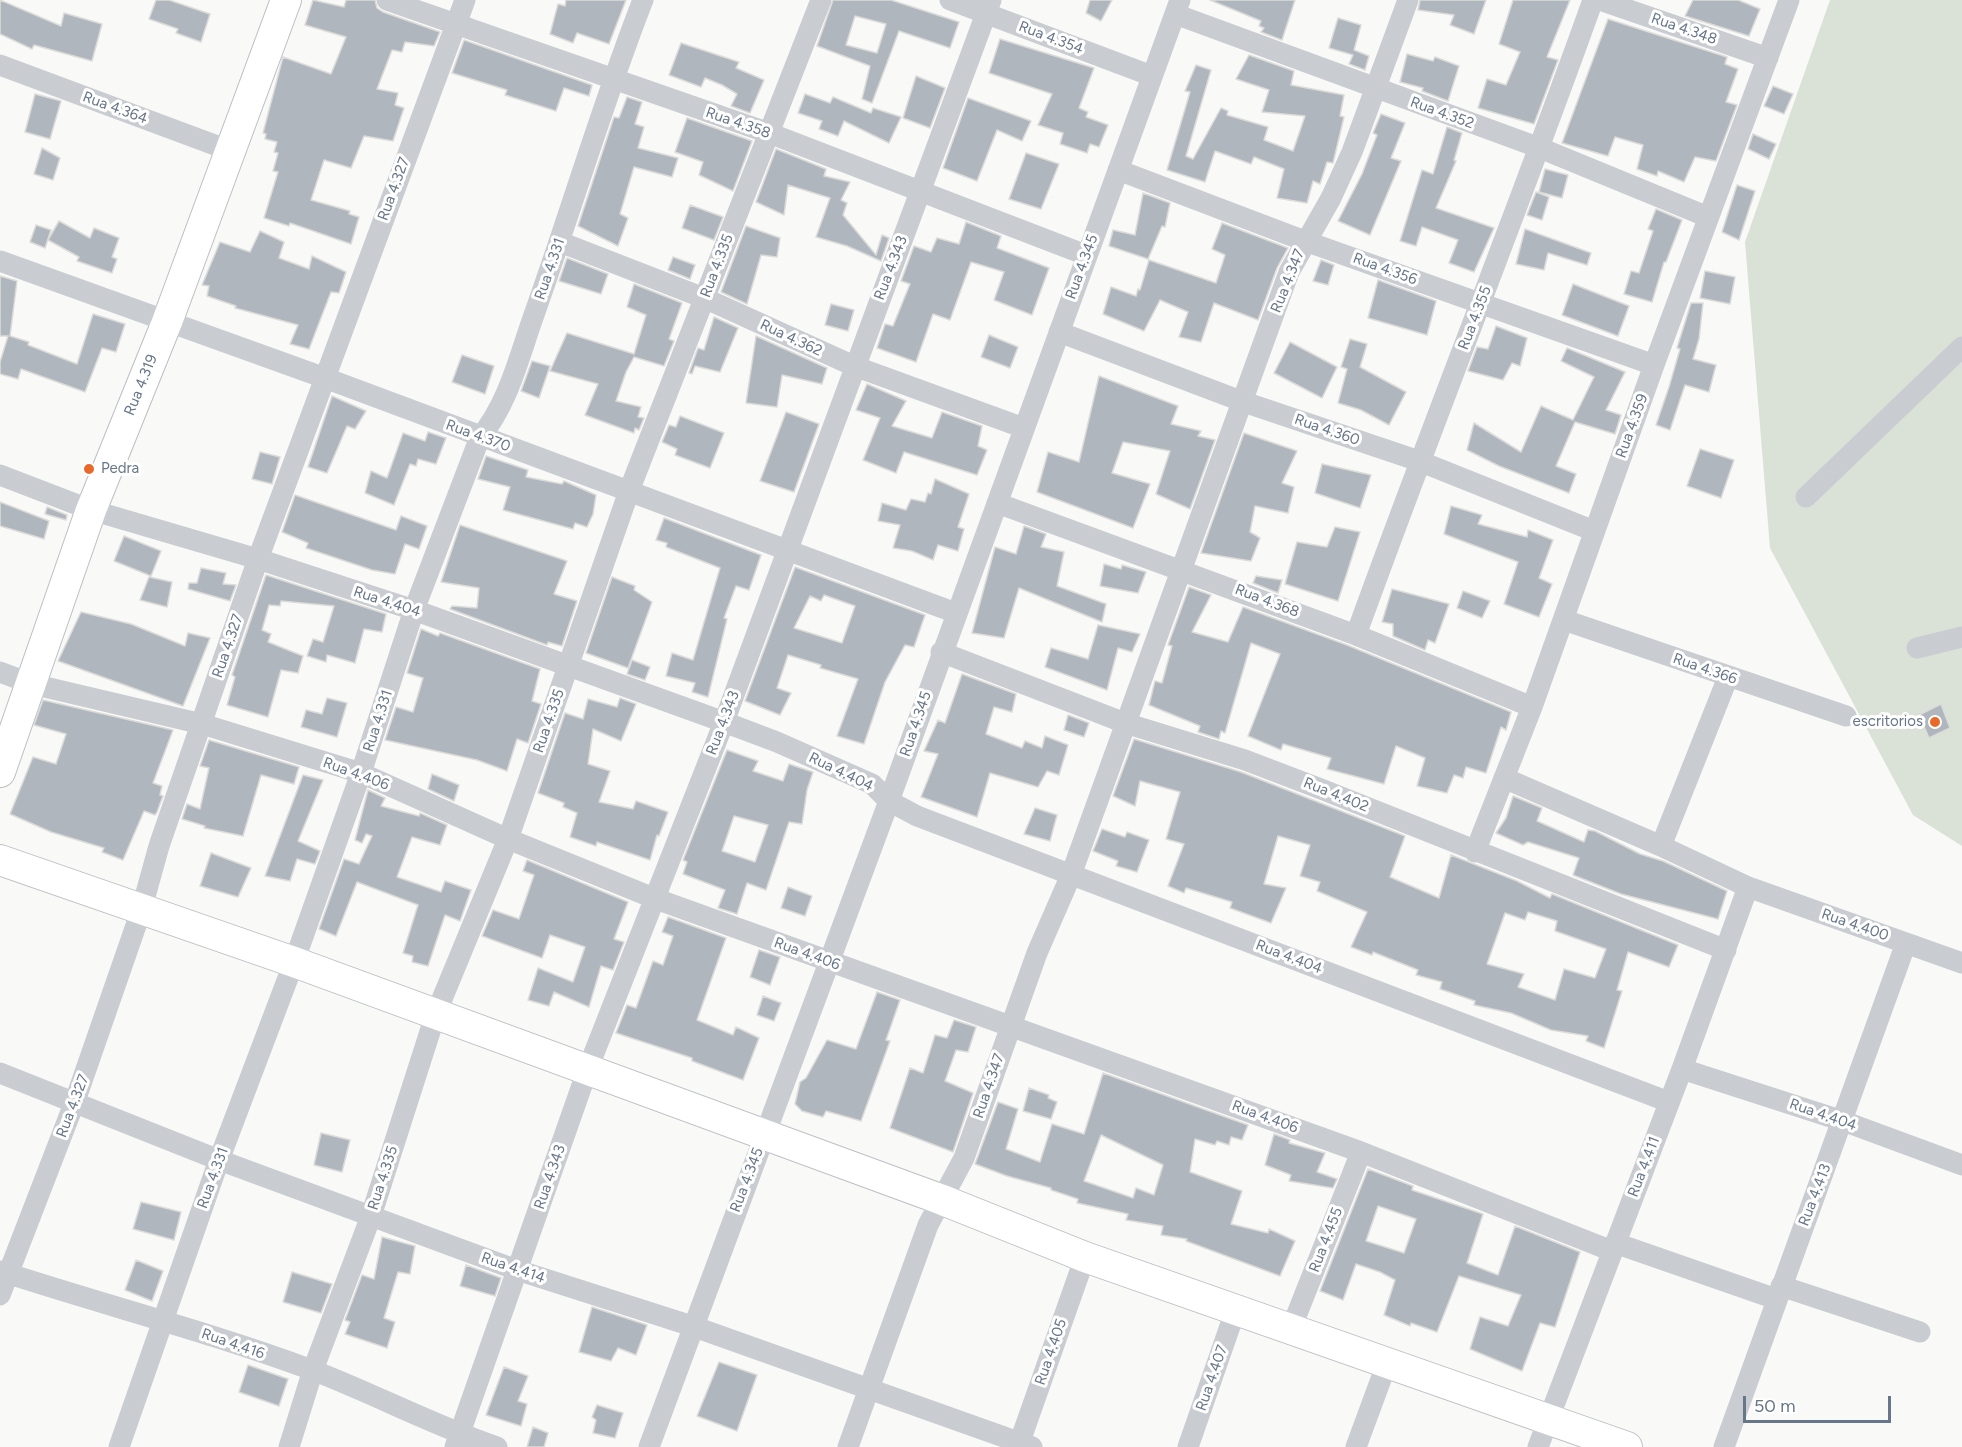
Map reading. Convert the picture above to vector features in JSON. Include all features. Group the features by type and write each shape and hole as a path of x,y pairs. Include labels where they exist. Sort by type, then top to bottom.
{"street":[{"name":"Rua 4.319","path":"0,772 91,510 167,322 286,0"},
{"name":"Rua 4.358","path":"387,0 456,22 769,133 1086,255"},
{"name":"Rua 4.327","path":"0,1295 4,1272 75,1101 141,911 159,846 258,560 465,0"},
{"name":"Rua 4.331","path":"119,1447 219,1160 294,962 361,773 414,610 480,437 495,420 560,242 612,79 643,0"},
{"name":"Rua 4.335","path":"289,1447 313,1370 371,1216 435,1016 508,839 629,491 821,0"},
{"name":"Rua 4.354","path":"950,0 988,7 1152,76"},
{"name":"Rua 4.347","path":"848,1447 940,1199 963,1158 1037,954 1071,875 1289,272 1339,180 1376,89 1408,0"},
{"name":"Rua 4.355","path":"1356,635 1419,461 1540,148 1593,0"},
{"name":"Rua 4.348","path":"1600,0 1768,58"},
{"name":"Rua 4.359","path":"1475,852 1533,707 1708,216 1790,0"},
{"name":"Rua 4.343","path":"457,1441 587,1071 724,722 988,7"},
{"name":"Rua 4.352","path":"1177,7 1376,89 1540,148 1708,216"},
{"name":"Rua 4.345","path":"649,1447 692,1326 889,801 941,652 1177,7"},
{"name":"Rua 4.364","path":"0,65 231,151"},
{"name":"Rua 4.356","path":"1118,170 1305,241 1654,365"},
{"name":"Rua 4.362","path":"560,242 704,298 854,366 1024,428"},
{"name":"Rua 4.370","path":"0,261 325,378 956,613"},
{"name":"Rua 4.360","path":"1059,332 1241,401 1419,461 1594,531"},
{"path":"1806,497 1962,347"},
{"name":"Rua 4.404","path":"0,475 91,510 414,610 567,668 724,722 872,784 889,801 917,816 1669,1102"},
{"name":"Rua 4.368","path":"997,503 1183,569 1356,635 1533,707"},
{"name":"Rua 4.366","path":"1564,620 1846,717"},
{"path":"1917,648 1962,637"},
{"name":"Rua 4.402","path":"941,652 1125,723 1245,760 1726,950"},
{"name":"Rua 4.406","path":"0,672 32,684 202,724 361,773 508,839 656,900 1361,1152 1613,1247 1920,1332"},
{"path":"1661,846 1728,677"},
{"name":"Rua 4.400","path":"1504,778 1661,846 1748,887 1962,963"},
{"path":"0,860 141,911 294,962 435,1016 940,1199 1085,1257 1627,1447"},
{"name":"Rua 4.411","path":"1538,1447 1682,1069 1748,887"},
{"name":"Rua 4.413","path":"1724,1447 1778,1292 1843,1121 1906,943"},
{"name":"Rua 4.404","path":"1682,1069 1843,1121 1962,1165"},
{"name":"Rua 4.414","path":"0,1073 219,1160 517,1270 692,1326 1023,1446"},
{"name":"Rua 4.455","path":"1291,1329 1361,1152"},
{"name":"Rua 4.405","path":"1023,1446 1085,1257"},
{"name":"Rua 4.416","path":"4,1272 162,1320 313,1370 457,1441 497,1447"},
{"name":"Rua 4.407","path":"1188,1447 1236,1309"},
{"path":"1356,1447 1387,1363"}],"shaded area":[{"path":"1830,0 1962,0 1962,846 1913,815 1770,548 1745,242"}],"building":[{"path":"0,0 61,26 64,13 102,24 92,61 34,45 32,49 0,34"},
{"path":"156,0 169,0 210,14 201,42 176,33 178,29 149,19"},
{"path":"313,0 344,7 346,0 375,0 377,8 383,12 440,32 434,46 405,42 402,52 392,50 377,89 398,93 395,105 404,108 393,141 364,136 351,168 324,160 311,200 350,211 349,214 359,217 351,244 290,223 289,226 264,218 278,172 273,171 278,153 274,152 277,142 265,139 266,134 263,133 283,57 331,74 346,37 305,25"},
{"path":"566,0 626,0 609,44 577,33 573,43 550,34 558,4 565,6"},
{"path":"833,0 891,0 959,22 950,48 899,31 872,103 862,99 870,66 817,46","holes":["855,16 886,24 877,53 846,45"]},
{"path":"1090,0 1112,0 1101,21 1086,13"},
{"path":"1210,0 1295,0 1282,40 1261,32 1264,28 1259,26 1261,21"},
{"path":"1420,0 1486,0 1474,34 1450,25 1454,15 1418,10"},
{"path":"1513,0 1570,0 1547,57 1558,60 1534,124 1478,108 1487,79 1506,85 1520,52 1499,44"},
{"path":"1693,0 1738,0 1760,9 1749,36 1685,16"},
{"path":"1338,18 1361,25 1354,50 1369,56 1365,70 1349,64 1353,55 1329,48"},
{"path":"1608,19 1727,57 1725,64 1738,69 1726,102 1737,105 1716,161 1695,157 1684,182 1658,171 1657,176 1637,169 1643,145 1615,137 1608,156 1562,143"},
{"path":"1000,39 1094,68 1079,108 1088,112 1086,117 1108,125 1099,147 1090,144 1087,153 1060,144 1063,133 1038,125 1052,94 989,73"},
{"path":"464,40 592,85 589,96 564,88 556,111 505,95 507,90 452,73"},
{"path":"681,43 739,62 736,68 764,80 750,113 731,106 737,94 722,85 705,78 701,87 669,75"},
{"path":"1407,54 1433,61 1435,57 1459,66 1448,101 1422,91 1423,88 1400,82"},
{"path":"1249,55 1294,71 1291,85 1344,95 1340,116 1344,117 1333,163 1327,162 1320,184 1313,181 1307,203 1277,198 1284,169 1254,157 1251,164 1215,151 1205,182 1167,170 1190,92 1185,91 1196,65 1211,70 1186,156 1193,159 1221,108 1228,111 1227,115 1268,127 1264,140 1293,151 1305,116 1262,112 1269,90 1236,79"},
{"path":"916,76 945,88 930,128 903,118"},
{"path":"1773,86 1793,94 1784,114 1764,106"},
{"path":"35,94 61,101 50,139 25,132"},
{"path":"805,94 830,103 833,97 871,113 873,108 901,117 889,143 844,121 838,136 819,129 822,121 798,113"},
{"path":"627,97 642,102 635,124 644,127 638,148 678,158 672,177 634,167 620,214 628,218 618,246 578,226 614,117 619,118"},
{"path":"968,98 1031,121 1022,141 997,130 977,181 943,168"},
{"path":"1381,114 1405,123 1391,158 1401,161 1370,235 1338,221 1362,174 1377,135 1373,133"},
{"path":"687,118 752,141 733,191 699,175 703,162 675,152"},
{"path":"1447,127 1462,133 1454,160 1456,161 1436,208 1494,228 1474,272 1449,263 1458,240 1422,227 1416,246 1400,241 1422,170 1433,174"},
{"path":"1753,134 1776,144 1769,159 1748,149"},
{"path":"42,148 60,158 53,180 34,174"},
{"path":"776,149 826,169 824,176 850,182 841,200 847,203 843,215 876,255 882,235 889,238 881,261 847,246 816,237 830,198 788,185 784,215 756,202"},
{"path":"1026,153 1059,164 1041,209 1009,199"},
{"path":"1545,169 1568,175 1562,198 1539,192"},
{"path":"1737,185 1755,191 1739,240 1722,232"},
{"path":"1536,192 1549,197 1542,220 1527,215"},
{"path":"1143,193 1170,203 1165,227 1162,226 1148,259 1109,246 1113,230 1135,235"},
{"path":"690,205 723,217 714,240 682,228"},
{"path":"1656,209 1682,220 1666,262 1664,262 1652,302 1624,294 1631,271 1639,273 1653,231 1648,229"},
{"path":"59,221 90,238 94,228 119,238 112,257 117,259 112,273 77,261 79,257 48,240"},
{"path":"966,222 1001,236 997,248 1049,268 1032,315 994,300 1004,272 971,262 950,320 933,314 916,362 877,348 885,324 893,326 910,284 901,281 914,246 931,252 937,238 959,244"},
{"path":"1222,223 1288,248 1277,268 1258,320 1214,303 1201,342 1179,337 1188,312 1160,300 1144,331 1103,314 1111,287 1136,296 1149,260 1216,283 1225,255 1212,249"},
{"path":"36,225 51,230 45,248 30,242"},
{"path":"746,226 780,238 777,257 761,255 747,304 721,292"},
{"path":"1525,229 1591,253 1587,265 1548,253 1544,270 1516,264"},
{"path":"260,231 284,242 279,258 309,269 312,256 346,272 339,293 331,292 309,349 290,344 298,325 235,308 236,306 207,296 209,286 202,285 220,242 250,252"},
{"path":"673,257 695,265 690,279 668,270"},
{"path":"567,258 608,274 601,294 559,281"},
{"path":"1321,260 1334,265 1328,285 1313,281"},
{"path":"1705,271 1735,277 1730,304 1700,298"},
{"path":"0,276 17,281 10,336 77,364 93,314 125,324 116,352 102,348 85,392 21,369 18,379 0,374 0,362 8,336 0,336"},
{"path":"1378,280 1436,301 1427,335 1368,318"},
{"path":"634,284 682,303 669,339 674,341 664,366 634,357 626,372 616,401 641,407 638,417 644,418 639,430 635,428 634,433 585,415 598,384 550,371 567,333 634,354 646,315 627,307"},
{"path":"1573,284 1629,306 1618,336 1562,315"},
{"path":"1691,303 1703,303 1699,339 1693,359 1716,365 1709,392 1685,385 1670,430 1656,425 1680,349 1677,348"},
{"path":"831,304 854,310 848,331 825,325"},
{"path":"714,317 738,328 720,372 695,366 692,374 689,373 698,348 704,350"},
{"path":"1496,326 1527,338 1520,366 1512,363 1503,380 1468,371 1477,347 1488,349"},
{"path":"989,335 1018,347 1010,368 981,357"},
{"path":"756,336 827,368 822,384 782,375 777,407 746,403"},
{"path":"1350,339 1367,344 1360,367 1406,392 1389,425 1361,410 1338,403 1347,369 1341,367"},
{"path":"1290,342 1337,367 1322,398 1274,373"},
{"path":"1567,348 1625,372 1606,410 1621,415 1615,434 1575,422 1556,466 1576,474 1569,493 1499,466 1467,450 1474,423 1521,452 1541,406 1573,420 1594,377 1561,361"},
{"path":"462,355 494,366 485,394 452,382"},
{"path":"532,361 550,366 539,398 521,391"},
{"path":"1099,376 1178,406 1171,424 1201,431 1198,436 1215,440 1190,509 1156,494 1170,451 1123,442 1112,473 1150,484 1133,528 1037,492 1048,452 1079,462"},
{"path":"867,384 906,401 892,426 932,438 942,412 982,426 978,446 987,450 977,475 904,452 896,473 863,460 880,418 856,410"},
{"path":"332,396 366,411 355,429 347,426 327,473 308,467"},
{"path":"786,412 819,424 794,492 760,481"},
{"path":"680,416 724,433 710,468 675,455 677,449 662,442 669,425 676,427"},
{"path":"428,432 446,438 436,464 418,459 416,466 410,464 394,505 365,493 371,471 387,478 403,433 425,441"},
{"path":"1244,433 1297,451 1282,483 1294,487 1288,513 1255,506 1250,532 1260,538 1251,561 1201,553"},
{"path":"1700,449 1734,460 1721,498 1687,486"},
{"path":"260,452 280,457 272,484 252,479"},
{"path":"486,456 528,470 526,477 562,484 564,481 596,495 593,514 587,527 575,523 573,529 503,510 510,487 478,479"},
{"path":"1322,464 1371,475 1360,508 1315,493"},
{"path":"935,479 969,494 958,527 964,529 958,551 938,545 933,560 912,551 893,548 900,525 878,521 882,503 906,510 911,499 925,502 928,493 931,494"},
{"path":"295,495 396,530 401,516 427,526 419,549 405,544 395,574 372,570 306,548 308,543 282,532"},
{"path":"0,502 49,521 44,539 0,526"},
{"path":"1451,506 1482,515 1478,524 1527,537 1528,530 1553,540 1539,578 1552,584 1539,617 1504,604 1518,562 1444,534"},
{"path":"47,507 67,515 66,520 45,514"},
{"path":"664,518 761,555 749,590 736,586 724,618 727,619 708,697 692,692 695,683 666,676 672,653 693,660 720,568 666,547 667,543 656,540"},
{"path":"460,525 567,561 554,594 577,601 562,646 548,642 547,645 450,609 452,606 477,608 479,588 441,582"},
{"path":"1024,526 1046,534 1041,547 1064,552 1057,586 1106,604 1102,622 1019,588 1004,638 972,633 995,547 1016,554"},
{"path":"1335,527 1360,532 1338,601 1285,584 1297,542 1327,547"},
{"path":"124,536 161,551 151,576 114,561"},
{"path":"1104,564 1121,569 1122,565 1146,572 1138,593 1100,586"},
{"path":"795,567 925,615 914,647 905,645 885,682 864,744 837,736 858,679 820,668 821,665 788,655 777,688 791,693 780,715 745,701","holes":["824,595 855,606 842,643 794,628 810,596 821,601"]},
{"path":"201,568 226,573 223,584 236,585 230,601 188,589 189,583 197,583"},
{"path":"266,575 386,614 382,632 364,629 355,663 327,655 326,662 307,656 313,639 323,642 334,606 281,601 280,606 269,605 262,630 271,634 268,642 303,656 298,673 281,670 268,717 227,705 235,677 232,675"},
{"path":"1256,576 1282,580 1278,593 1253,583"},
{"path":"149,577 172,582 167,607 140,600"},
{"path":"612,577 635,586 634,590 652,602 628,668 586,653"},
{"path":"1189,587 1211,595 1192,632 1228,642 1243,607 1347,645 1511,712 1506,730 1501,727 1486,773 1466,767 1463,778 1454,775 1447,793 1417,786 1425,758 1396,746 1384,784 1327,769 1331,758 1283,744 1281,750 1248,736 1280,654 1251,643 1225,733 1221,731 1219,739 1198,732 1200,726 1149,705 1155,681 1162,683 1172,646 1168,645"},
{"path":"1392,589 1449,604 1435,643 1428,640 1425,650 1393,636 1393,624 1382,622"},
{"path":"1463,591 1490,601 1482,618 1457,608"},
{"path":"81,612 131,624 185,646 188,633 210,638 183,706 58,661"},
{"path":"1098,625 1140,634 1132,652 1118,648 1107,690 1045,667 1051,648 1088,659"},
{"path":"421,629 438,636 440,633 540,669 532,701 541,704 528,743 517,739 507,771 477,760 385,740 396,707 413,712 423,678 407,673"},
{"path":"632,660 650,667 645,680 627,674"},
{"path":"962,674 1016,694 1012,712 994,707 986,734 1022,748 1025,741 1042,748 1045,736 1068,745 1059,775 1047,771 1038,787 990,773 977,817 921,797 938,754 924,751 938,720 945,723"},
{"path":"327,698 347,703 337,737 301,727 306,710 322,714"},
{"path":"620,698 636,704 621,741 593,729 588,764 610,771 599,802 633,809 636,801 668,812 659,836 657,835 650,860 597,842 596,846 570,837 577,813 563,807 564,803 538,793 565,713 583,719 588,699 617,707"},
{"path":"43,700 173,730 153,783 162,786 160,795 163,796 157,812 155,815 144,811 123,860 102,852 104,848 51,832 10,814 33,757 56,764 66,734 34,725"},
{"name":"escritorios","path":"1941,704 1950,728 1929,738 1919,715"},
{"path":"1068,715 1089,723 1084,737 1064,730"},
{"path":"1134,739 1241,772 1405,836 1390,877 1439,898 1451,855 1517,881 1550,898 1552,894 1678,945 1669,967 1628,952 1617,990 1622,991 1604,1048 1586,1041 1588,1036 1551,1030 1511,1013 1474,1005 1475,1001 1440,989 1442,982 1416,975 1418,970 1373,952 1372,955 1351,947 1367,912 1317,891 1320,882 1300,876 1310,845 1278,836 1264,884 1286,888 1271,923 1230,908 1232,902 1186,888 1184,893 1168,886 1184,844 1166,839 1180,792 1140,781 1135,806 1113,796","holes":["1528,912 1557,921 1555,931 1606,949 1595,978 1564,969 1555,1000 1518,987 1524,974 1487,964 1505,913 1525,920"]},
{"path":"209,740 299,767 294,784 261,775 243,836 204,828 205,826 182,819 187,804 200,809 209,768 200,766"},
{"path":"727,750 758,761 753,771 783,781 789,764 813,772 807,790 802,824 789,822 766,890 747,883 737,914 718,908 725,890 683,874 687,862 683,860","holes":["734,816 768,825 755,862 722,851"]},
{"path":"432,774 459,785 454,801 428,789"},
{"path":"303,775 323,780 298,841 320,851 315,864 297,859 290,881 265,876"},
{"path":"368,790 385,798 381,806 419,816 420,813 447,825 440,845 412,837 397,877 441,892 445,881 471,890 460,921 445,915 428,966 412,962 413,956 403,953 418,905 357,882 336,936 319,929 344,859 359,864 372,836 366,834 362,843 355,840"},
{"path":"1513,796 1542,808 1537,821 1584,842 1588,830 1595,831 1640,854 1663,861 1727,891 1718,919 1621,894 1573,875 1579,858 1528,842 1523,845 1496,833 1506,818"},
{"path":"1035,808 1057,815 1050,841 1024,834"},
{"path":"1102,829 1125,837 1127,832 1149,840 1137,872 1116,866 1118,861 1093,851"},
{"path":"211,853 251,868 238,897 200,886"},
{"path":"527,860 628,902 614,939 624,942 613,970 601,966 589,1007 554,992 549,1006 528,1000 538,968 573,982 585,947 550,935 542,958 482,936 493,910 519,919 534,875 523,871"},
{"path":"788,887 812,896 805,916 781,908"},
{"path":"668,917 726,938 697,1020 733,1035 736,1027 759,1038 743,1080 692,1061 692,1058 616,1033 627,1005 636,1008 653,961 663,965 673,936 662,932"},
{"path":"759,950 780,957 770,985 750,977"},
{"path":"877,992 900,1000 886,1040 890,1041 861,1121 826,1111 823,1117 802,1111 795,1104 800,1082 806,1078 827,1040 856,1049"},
{"path":"763,996 781,1003 774,1021 757,1015"},
{"path":"954,1020 976,1027 968,1052 956,1050 945,1081 973,1093 953,1152 890,1128 910,1068 923,1073 935,1035 947,1038"},
{"path":"1103,1073 1248,1125 1242,1140 1231,1137 1229,1145 1217,1141 1215,1145 1195,1139 1190,1172 1242,1191 1231,1224 1268,1233 1269,1229 1295,1241 1280,1276 1186,1241 1187,1239 1161,1235 1163,1226 1126,1220 1128,1214 1077,1203 1078,1199 1051,1190 1051,1188 1007,1176 975,1164 998,1102 1018,1109 1006,1149 1040,1162 1052,1124 1084,1134","holes":["1101,1135 1163,1165 1154,1195 1136,1188 1133,1198 1084,1181"]},
{"path":"1029,1088 1049,1095 1048,1098 1057,1102 1051,1119 1023,1111"},
{"path":"321,1133 350,1140 342,1172 314,1165"},
{"path":"1274,1134 1290,1140 1289,1143 1325,1153 1317,1172 1337,1179 1333,1188 1289,1181 1291,1175 1265,1165"},
{"path":"1368,1169 1413,1186 1412,1190 1483,1214 1467,1263 1498,1275 1515,1226 1580,1252 1555,1327 1540,1323 1522,1371 1470,1349 1480,1317 1508,1326 1521,1295 1459,1276 1437,1332 1411,1323 1410,1326 1384,1315 1395,1280 1380,1272 1356,1264 1343,1300 1320,1291","holes":["1378,1206 1416,1219 1404,1253 1366,1241"]},
{"path":"141,1202 181,1212 174,1240 133,1229"},
{"path":"382,1237 415,1246 410,1274 398,1272 384,1318 395,1322 387,1348 345,1334 350,1322 345,1320 362,1275 374,1279"},
{"path":"136,1260 163,1271 152,1301 125,1290"},
{"path":"466,1265 501,1278 495,1296 460,1286"},
{"path":"292,1272 332,1284 321,1313 283,1302"},
{"path":"592,1307 647,1325 636,1355 618,1348 611,1361 579,1352"},
{"path":"719,1362 757,1375 737,1431 697,1416"},
{"path":"248,1365 288,1379 279,1406 239,1392"},
{"path":"504,1367 528,1376 518,1401 527,1404 521,1426 486,1415"},
{"path":"597,1405 623,1413 615,1438 593,1433 596,1420 592,1417"},
{"path":"533,1427 548,1433 544,1447 527,1447"}],"place":[{"name":"Pedra","path":"89,469"},
{"name":"escritorios","path":"1935,722"}]}
